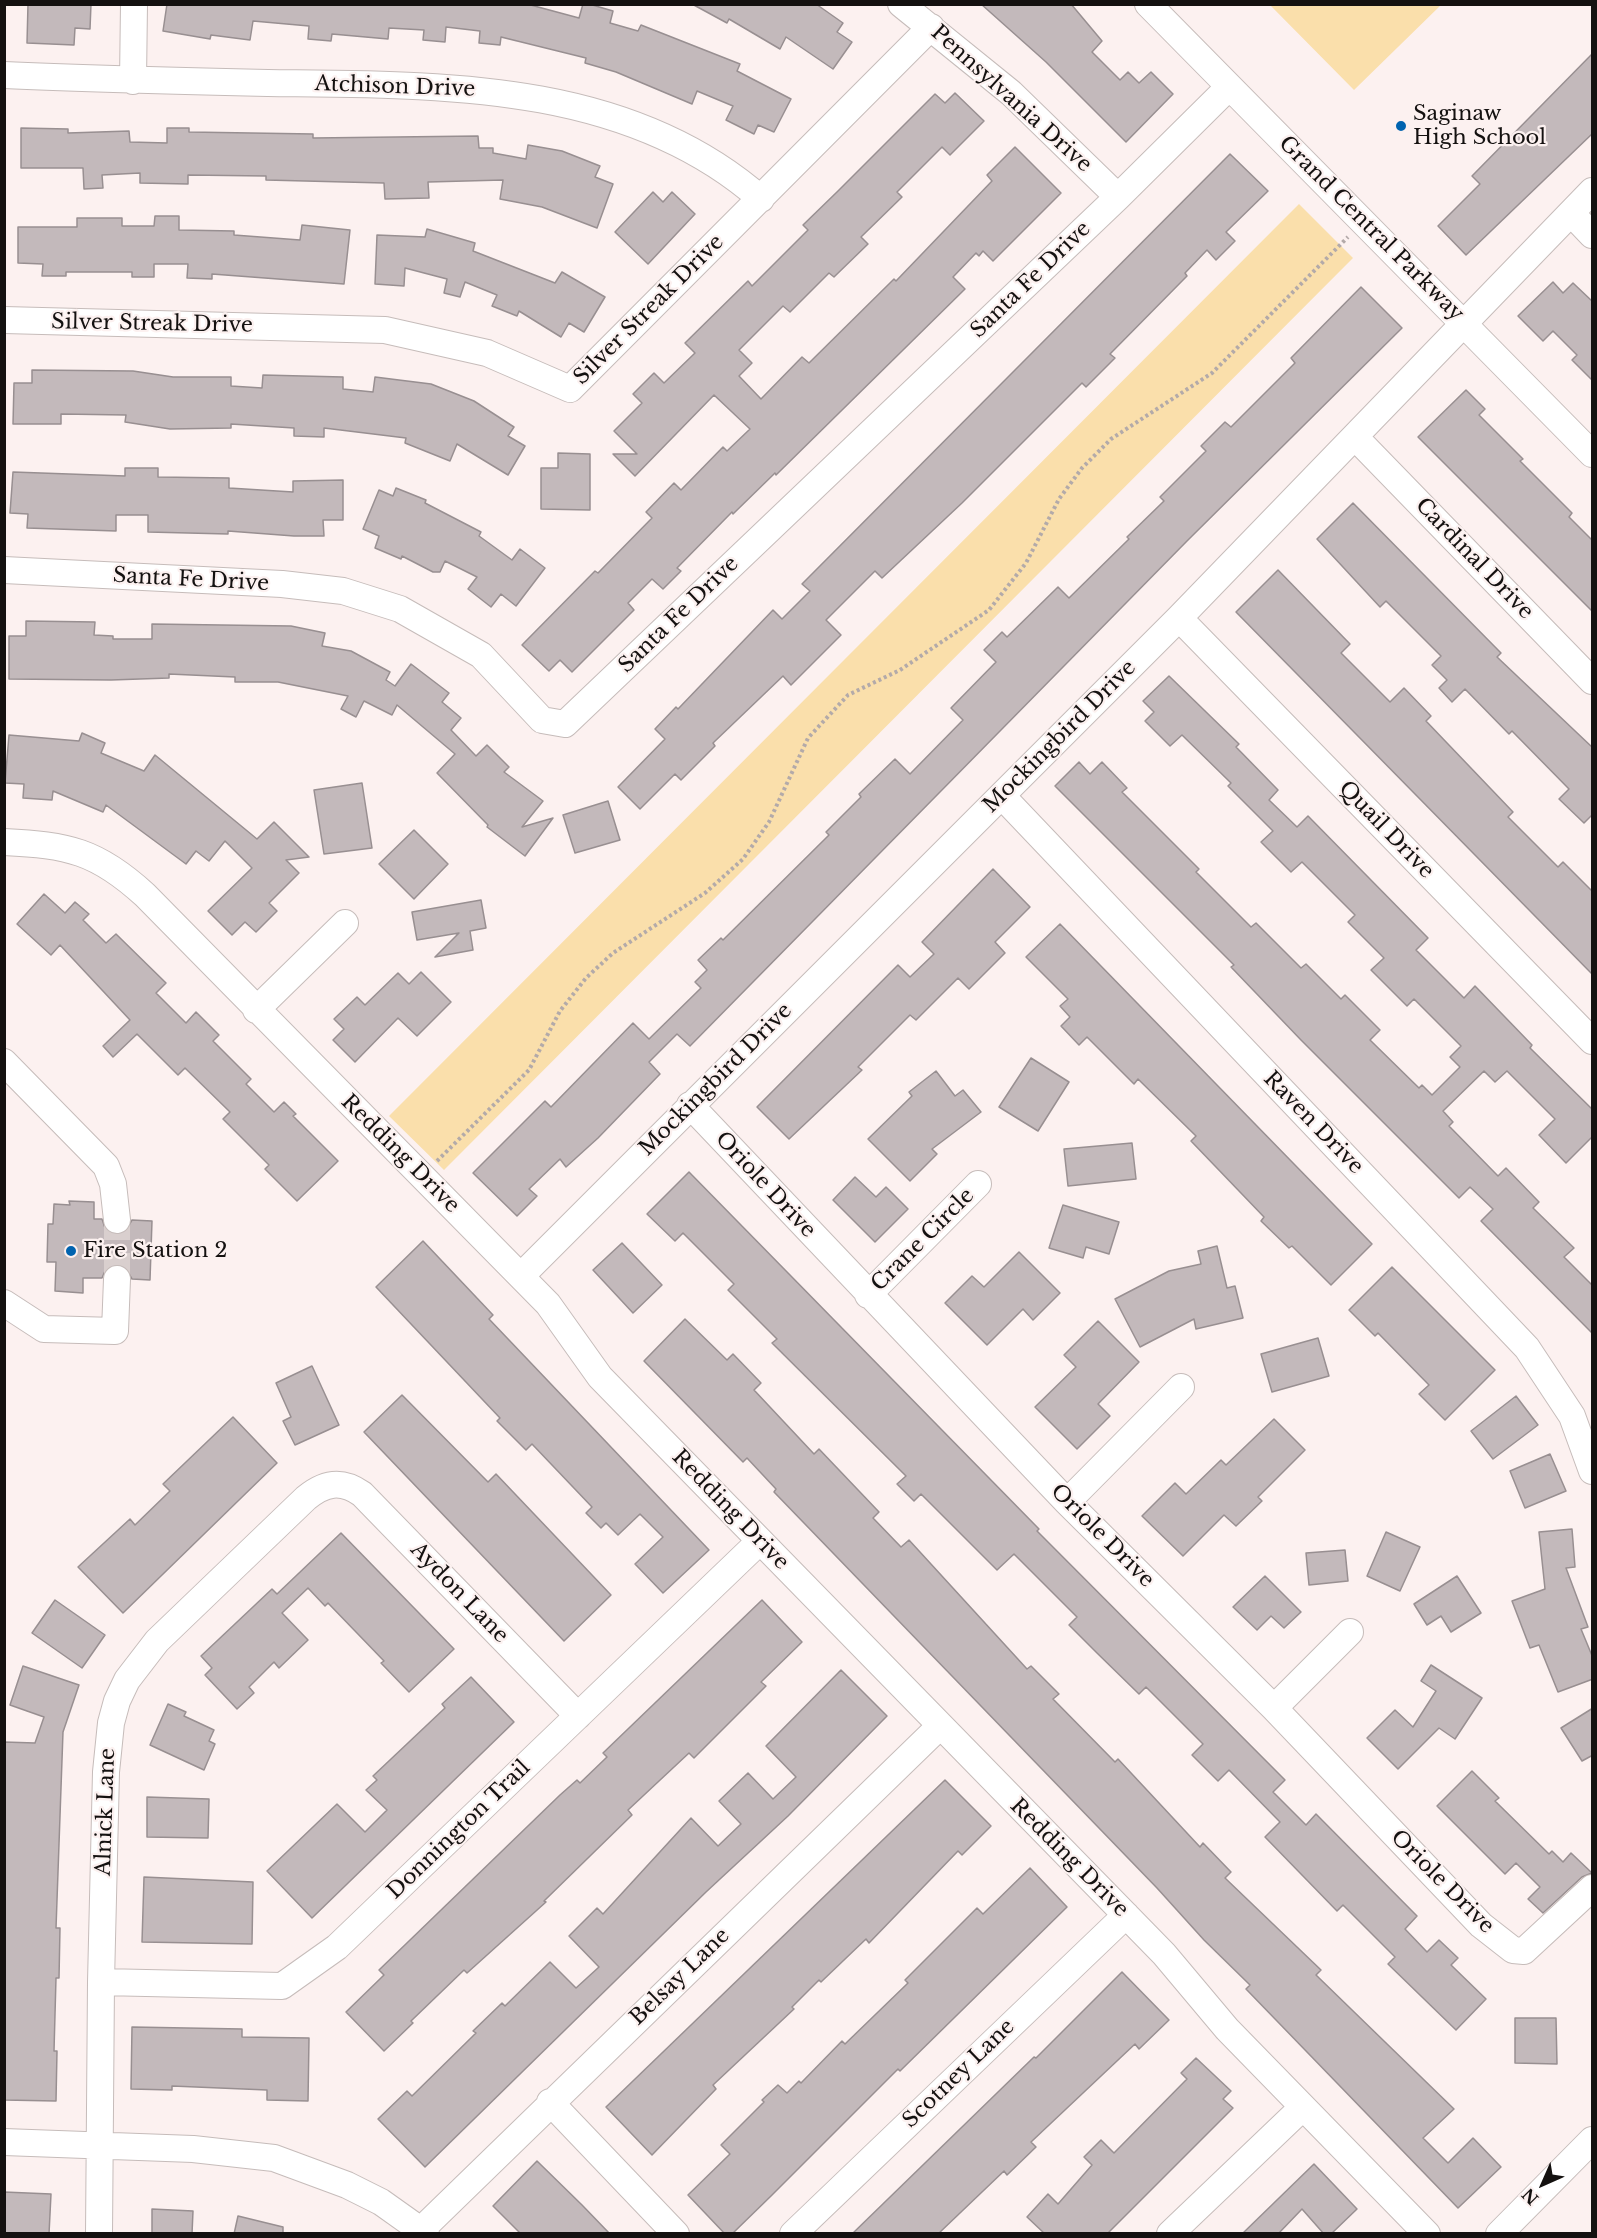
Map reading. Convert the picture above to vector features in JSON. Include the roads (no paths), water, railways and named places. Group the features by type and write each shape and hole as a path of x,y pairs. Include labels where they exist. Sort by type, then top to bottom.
{"street":[{"path":"133,81 134,4"},
{"name":"Pennsylvania Drive","path":"901,4 1026,107 1118,197"},
{"name":"Grand Central Parkway","path":"1148,4 1593,454"},
{"name":"Silver Streak Drive","path":"4,320 385,330 487,353 570,389 931,27"},
{"name":"Atchison Drive","path":"4,75 133,81 455,87 538,98 586,109 652,133 716,165 761,200"},
{"name":"Santa Fe Drive","path":"4,570 271,584 343,591 400,609 481,655 542,720 565,724 1118,197 1229,87"},
{"name":"Mockingbird Drive","path":"521,1276 1179,618 1593,191"},
{"path":"1571,213 1593,234"},
{"name":"Cardinal Drive","path":"1356,438 1593,681"},
{"name":"Quail Drive","path":"1179,618 1593,1041"},
{"name":"Raven Drive","path":"1002,796 1527,1348 1572,1416 1593,1471"},
{"name":"Redding Drive","path":"4,842 57,846 102,861 145,895 521,1276 558,1316 600,1377 1126,1915 1185,1977 1227,2029 1427,2234"},
{"path":"256,1010 345,923"},
{"path":"4,1062 106,1166 113,1184 117,1220"},
{"name":"Oriole Drive","path":"690,1106 1067,1502 1274,1708 1481,1925 1513,1950 1524,1952 1593,1888"},
{"name":"Crane Circle","path":"868,1295 978,1184"},
{"path":"4,1304 44,1329 115,1331 117,1279"},
{"path":"1067,1502 1181,1387"},
{"name":"Aydon Lane","path":"333,1484 352,1487 362,1494 578,1716"},
{"name":"Alnick Lane","path":"99,2234 100,1982 105,1772 111,1723 117,1701 142,1659 175,1622 306,1498 324,1486 333,1484"},
{"name":"Donnington Trail","path":"100,1982 282,1986 337,1947 760,1541"},
{"path":"1274,1708 1350,1632"},
{"name":"Belsay Lane","path":"424,2232 550,2102 940,1726"},
{"name":"Scotney Lane","path":"793,2234 1126,1915"},
{"path":"550,2102 676,2234"},
{"path":"1170,2234 1303,2107"},
{"path":"1499,2234 1593,2140"},
{"path":"4,2142 99,2144 234,2152 274,2158 347,2185 381,2202 424,2232"}],"tunnel":[{"path":"117,1220 117,1279"}],"place":[{"name":"Saginaw High School","path":"1401,126"},
{"name":"Fire Station 2","path":"71,1251"}]}
